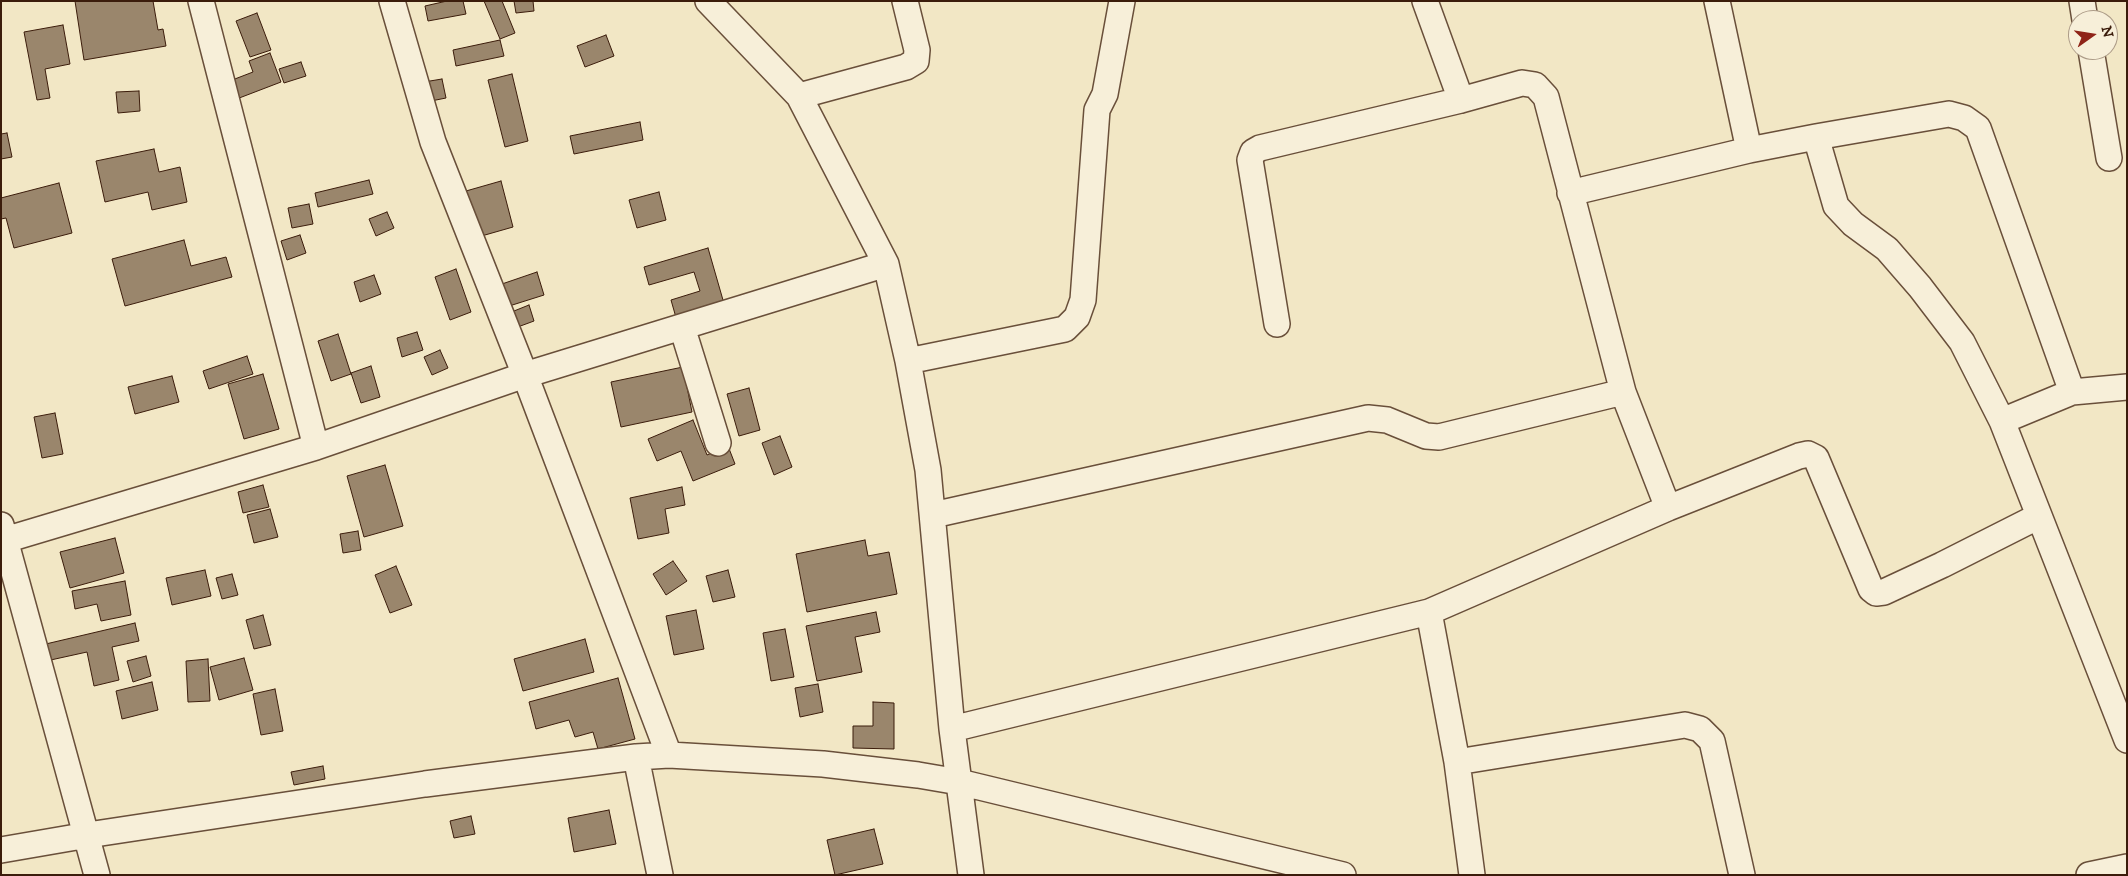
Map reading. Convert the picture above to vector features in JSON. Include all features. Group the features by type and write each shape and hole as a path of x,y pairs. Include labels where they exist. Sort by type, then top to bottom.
{"street":[{"path":"201,1 316,446"},
{"path":"392,1 433,142 525,375 669,755"},
{"path":"708,1 799,96 886,264 908,361 928,470 952,729 971,875"},
{"path":"799,96 906,67 916,61 917,50 905,1"},
{"path":"908,361 1065,328 1077,317 1083,300 1097,110 1105,94 1122,1"},
{"path":"1425,1 1462,100"},
{"path":"1717,1 1750,150"},
{"path":"2092,60 2109,158"},
{"path":"1277,324 1250,160 1253,152 1260,148 1462,100 1522,83 1535,85 1546,96 1623,392 1668,508"},
{"path":"1570,193 1816,136 1948,114 1964,118 1978,128 2072,392"},
{"path":"1816,136 1836,206 1853,224 1887,249 1962,342 2002,420 2127,740"},
{"path":"97,875 88,835 2,534 316,446 525,375 886,264"},
{"path":"682,326 718,443"},
{"path":"2002,420 2072,392 2127,387"},
{"path":"933,515 1368,418 1386,420 1426,436 1439,437 1623,392"},
{"path":"952,729 1429,612 1668,508 1808,454 1816,458 1871,589 1876,593 1884,592 1942,565 2039,516"},
{"path":"1429,612 1457,762 1472,875"},
{"path":"1457,762 1686,726 1700,729 1712,741 1742,875"},
{"path":"1,850 444,781 636,757 669,755 823,764 918,775 959,782 1343,875"},
{"path":"636,757 660,875"},
{"path":"2089,875 2127,867"}],"building":[{"path":"75,1 153,1 158,30 163,29 166,46 84,60"},
{"path":"447,1 463,1 466,14 428,21 425,6"},
{"path":"484,1 502,1 515,33 500,39"},
{"path":"514,1 533,1 534,11 516,13"},
{"path":"257,13 271,50 250,57 236,21"},
{"path":"63,25 70,64 45,69 50,98 37,100 24,32"},
{"path":"606,35 614,56 585,67 577,46"},
{"path":"500,40 504,56 456,66 453,50"},
{"path":"270,53 281,82 234,100 227,82 253,72 249,61"},
{"path":"301,62 306,76 284,83 279,69"},
{"path":"512,74 528,141 505,147 488,80"},
{"path":"442,79 446,98 416,104 412,84"},
{"path":"139,91 140,111 118,113 116,92"},
{"path":"640,122 643,140 574,154 570,136"},
{"path":"7,133 12,157 1,159 1,134"},
{"path":"154,149 159,172 180,167 187,202 152,210 148,192 105,202 96,161"},
{"path":"369,180 373,194 318,207 315,193"},
{"path":"501,181 513,227 478,237 466,191"},
{"path":"59,183 72,233 14,248 6,218 1,219 1,198"},
{"path":"659,192 666,220 637,228 629,200"},
{"path":"309,204 313,224 292,228 288,208"},
{"path":"387,212 394,228 376,236 369,219"},
{"path":"300,235 306,253 287,260 281,241"},
{"path":"184,240 191,266 226,257 232,277 125,306 112,259"},
{"path":"708,248 725,307 677,321 671,300 700,291 694,272 649,285 644,267"},
{"path":"456,269 471,312 450,320 435,277"},
{"path":"537,272 544,295 506,307 499,285"},
{"path":"374,275 381,294 360,302 354,282"},
{"path":"529,305 534,321 515,328 509,313"},
{"path":"417,332 423,350 402,357 397,338"},
{"path":"338,334 351,374 331,381 318,341"},
{"path":"440,350 448,368 432,375 424,357"},
{"path":"247,356 253,374 209,389 203,371"},
{"path":"371,366 380,397 361,403 351,373"},
{"path":"683,367 692,412 621,427 611,382"},
{"path":"263,374 279,429 244,439 228,384"},
{"path":"172,376 179,402 135,414 128,387"},
{"path":"749,388 760,430 739,436 727,394"},
{"path":"55,413 63,454 42,458 34,417"},
{"path":"693,420 707,455 728,446 735,464 693,481 681,451 657,461 648,439"},
{"path":"780,436 792,467 774,475 762,443"},
{"path":"385,465 403,526 364,537 347,476"},
{"path":"263,485 269,507 243,513 238,492"},
{"path":"682,487 685,505 665,509 669,533 638,539 630,498"},
{"path":"270,509 278,537 254,543 247,515"},
{"path":"358,531 361,550 343,553 340,534"},
{"path":"115,538 124,573 70,588 60,552"},
{"path":"865,540 868,556 889,552 897,594 807,612 796,554"},
{"path":"673,561 687,581 666,595 653,574"},
{"path":"396,566 412,605 390,613 375,575"},
{"path":"205,570 211,596 172,605 166,578"},
{"path":"728,570 735,597 713,602 706,576"},
{"path":"232,574 238,595 222,599 216,578"},
{"path":"125,581 131,615 101,621 97,604 75,609 72,591"},
{"path":"696,610 704,649 674,655 666,616"},
{"path":"876,612 880,632 855,637 862,672 817,681 806,626"},
{"path":"263,615 271,645 254,649 246,620"},
{"path":"135,623 139,641 112,647 119,680 94,686 87,652 37,663 33,647"},
{"path":"785,629 794,677 771,681 763,633"},
{"path":"585,639 594,672 523,691 514,659"},
{"path":"146,656 151,676 133,682 127,661"},
{"path":"244,658 253,690 219,700 210,667"},
{"path":"208,659 210,701 188,702 186,661"},
{"path":"618,678 635,739 598,749 593,732 575,737 569,720 536,729 529,702"},
{"path":"152,682 158,710 122,719 116,691"},
{"path":"818,684 823,712 800,717 795,688"},
{"path":"275,689 283,731 261,735 253,694"},
{"path":"873,702 894,703 894,749 853,748 853,726 873,726"},
{"path":"323,766 325,779 294,785 291,772"},
{"path":"609,810 616,844 574,852 568,818"},
{"path":"471,816 475,834 454,838 450,821"},
{"path":"874,829 883,864 835,875 827,840"}]}
